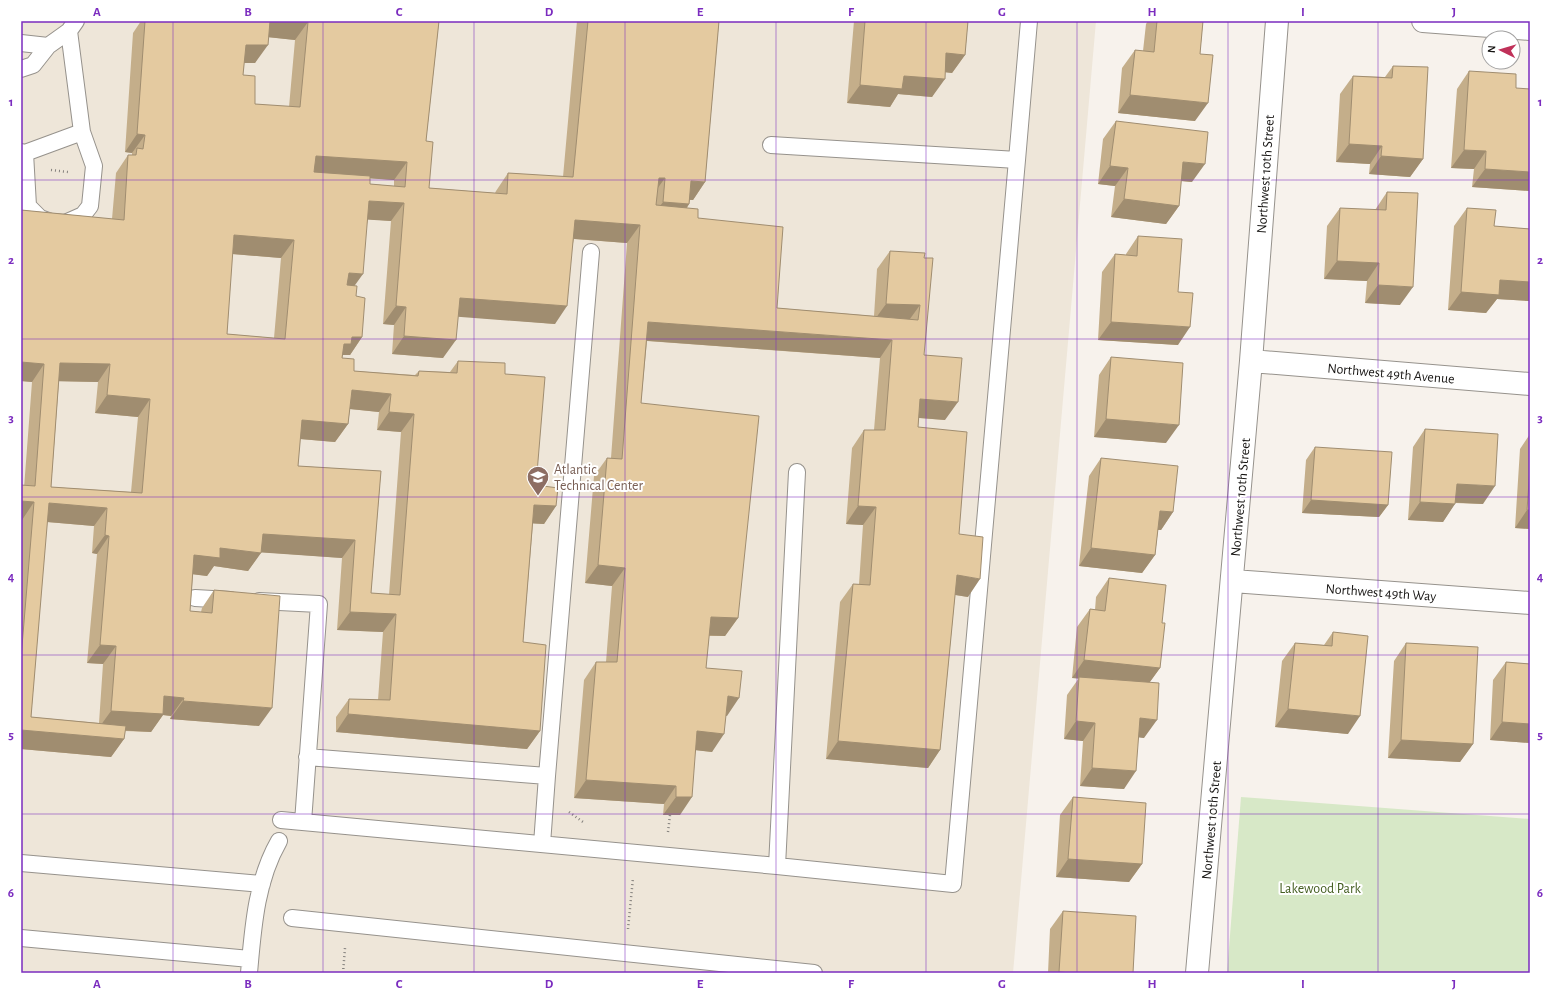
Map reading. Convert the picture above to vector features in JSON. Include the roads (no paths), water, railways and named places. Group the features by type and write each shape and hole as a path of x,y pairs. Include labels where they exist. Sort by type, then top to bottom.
{"street":[{"name":"Northwest 10th Street","path":"1197,973 1233,581 1277,21"},
{"path":"1423,21 1530,29"},
{"name":"Northwest 49th Avenue","path":"1251,361 1530,384"},
{"name":"Northwest 49th Way","path":"1233,581 1530,603"}],"lane":[{"path":"281,820 635,852 953,884 1029,21"},
{"path":"21,69 33,66 48,46 73,26"},
{"path":"73,26 82,132 94,166 90,206 83,215 65,223 51,222 40,218 28,206 23,152 82,132"},
{"path":"21,43 48,46"},
{"path":"771,145 1017,160"},
{"path":"542,844 591,252"},
{"path":"777,866 797,472"},
{"path":"195,598 319,604 303,822"},
{"path":"307,757 547,776"},
{"path":"21,938 249,966 255,912 271,856 279,841"},
{"path":"21,863 262,884"},
{"path":"292,918 814,973"}],"place":[{"name":"Atlantic Technical Center","path":"538,496"}],"park label":[{"name":"Lakewood Park","path":"1320,888"}]}
